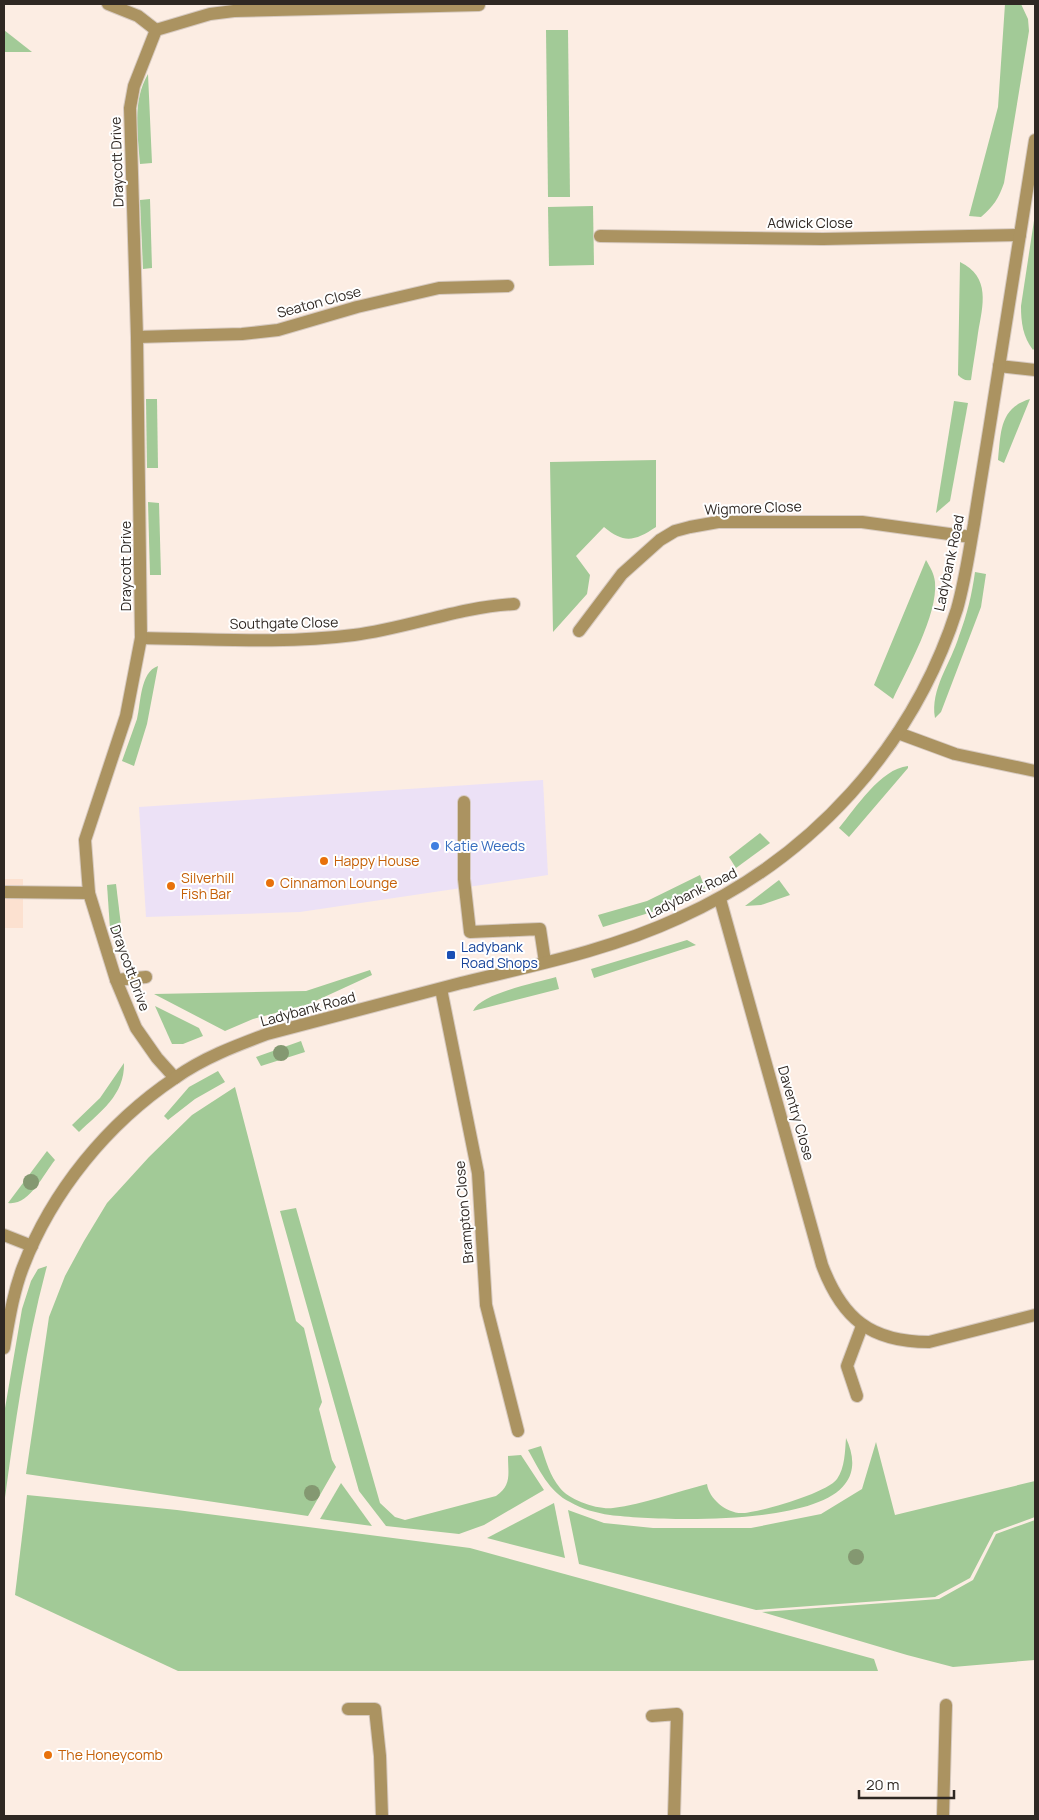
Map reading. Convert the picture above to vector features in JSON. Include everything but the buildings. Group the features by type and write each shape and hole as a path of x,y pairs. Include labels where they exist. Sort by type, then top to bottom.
{"street":[{"path":"108,4 138,16 156,30 210,14 234,11 479,5"},
{"name":"Draycott Drive","path":"156,30 134,86 130,108 137,337 141,638 126,716 85,840 89,893 116,980 136,1028 157,1058 175,1078"},
{"name":"Ladybank Road","path":"4,1348 16,1288 32,1246 52,1207 90,1155 140,1105 175,1078 229,1048 267,1034 545,962 651,930 720,899 777,864 816,830 860,784 898,732 924,689 951,626 963,584 1035,140"},
{"name":"Adwick Close","path":"600,236 823,239 1020,235"},
{"name":"Seaton Close","path":"137,337 242,334 278,330 357,307 439,288 508,286"},
{"path":"999,366 1035,370"},
{"name":"Wigmore Close","path":"579,632 622,574 660,540 674,531 690,527 718,522 862,522 971,537"},
{"name":"Southgate Close","path":"141,638 322,639 357,635 484,606 514,604"},
{"path":"898,732 955,754 1035,771"},
{"path":"464,802 464,879 470,932 540,929 545,962"},
{"path":"4,892 89,893"},
{"name":"Daventry Close","path":"720,899 822,1265 837,1297 848,1313 862,1326 896,1339 929,1342 1035,1316"},
{"path":"116,980 146,977"},
{"name":"Brampton Close","path":"441,989 478,1173 486,1305 518,1431"},
{"path":"4,1235 32,1246"},
{"path":"857,1396 847,1366 862,1326"},
{"path":"943,1816 946,1704"},
{"path":"348,1709 375,1709 380,1756 382,1816"},
{"path":"652,1716 677,1714 674,1816"}],"shaded area":[{"path":"543,780 548,875 300,912 146,917 139,807"},
{"path":"4,879 23,879 23,928 4,928"}],"green space":[{"path":"1005,4 1021,4 1028,19 1029,31 1004,183 995,202 981,217 969,216 998,107"},
{"path":"4,30 32,52 4,52"},
{"path":"546,30 568,30 570,197 548,197"},
{"path":"148,74 152,163 140,164 137,129 138,106 143,84"},
{"path":"150,199 152,268 143,269 140,200"},
{"path":"593,206 594,265 549,266 548,207"},
{"path":"1035,214 1035,348 1033,350 1023,330 1021,306"},
{"path":"960,262 977,275 981,284 983,302 971,380 964,379 958,375"},
{"path":"146,399 157,399 158,468 147,468"},
{"path":"1030,399 1004,463 998,460 1001,431 1007,415 1020,403"},
{"path":"954,401 968,403 950,501 936,513"},
{"path":"656,460 656,527 636,538 630,539 618,536 604,527 576,556 590,575 587,594 553,632 550,462"},
{"path":"148,502 159,503 161,575 150,575"},
{"path":"926,560 933,573 935,582 932,610 920,642 893,699 874,685"},
{"path":"975,572 986,574 981,607 941,712 935,718 934,707 938,686 964,620"},
{"path":"158,666 147,724 134,766 122,761 137,719 144,681 152,669"},
{"path":"908,766 849,837 839,828 878,782 888,774"},
{"path":"760,833 770,843 736,868 729,857"},
{"path":"700,875 705,888 652,912 603,927 598,915 647,901"},
{"path":"779,880 790,895 761,905 745,906"},
{"path":"116,884 124,950 117,947 110,929 107,885"},
{"path":"687,940 696,945 594,978 591,969"},
{"path":"370,970 372,975 309,1004 253,1019 225,1031 154,994 306,991"},
{"path":"556,977 559,989 473,1011 478,1005 498,994"},
{"path":"155,1006 199,1028 203,1036 183,1044 172,1044"},
{"path":"301,1041 305,1052 261,1066 256,1057"},
{"path":"124,1063 123,1074 116,1094 103,1110 79,1132 72,1125 100,1098"},
{"path":"218,1071 225,1082 195,1099 168,1120 164,1116 189,1087"},
{"path":"235,1087 296,1321 304,1328 322,1402 319,1409 332,1460 336,1467 308,1516 26,1474 49,1317 65,1276 107,1203 149,1157 192,1115"},
{"path":"47,1151 55,1160 35,1188 23,1200 16,1203 8,1203"},
{"path":"296,1208 380,1503 395,1517 405,1520 496,1496 505,1488 507,1483 508,1456 521,1455 544,1490 484,1525 459,1534 386,1526 359,1491 280,1211"},
{"path":"47,1266 27,1355 4,1505 4,1414 22,1309 31,1281 38,1269"},
{"path":"846,1438 852,1455 851,1473 845,1484 828,1498 802,1507 770,1514 734,1518 663,1519 594,1512 579,1507 556,1492 550,1486 528,1450 541,1446 551,1473 560,1488 577,1500 592,1506 613,1508 625,1506 707,1484 711,1495 720,1505 731,1511 743,1513 793,1501 808,1496 831,1484 837,1479 842,1470"},
{"path":"876,1442 895,1515 1035,1481 1035,1517 994,1532 970,1578 935,1597 756,1610 579,1564 568,1510 604,1523 653,1528 751,1528 821,1514 862,1489"},
{"path":"341,1483 372,1526 320,1519"},
{"path":"27,1495 177,1510 470,1548 874,1659 878,1671 178,1671 15,1595"},
{"path":"554,1503 565,1558 487,1538"},
{"path":"1035,1520 1035,1660 953,1667 762,1612 939,1599 973,1580 996,1534"}],"place":[{"name":"Katie Weeds","path":"435,846"},
{"name":"Happy House","path":"324,861"},
{"name":"Cinnamon Lounge","path":"270,883"},
{"name":"Silverhill Fish Bar","path":"171,886"},
{"name":"Ladybank Road Shops","path":"451,955"},
{"name":"The Honeycomb","path":"48,1755"}]}
